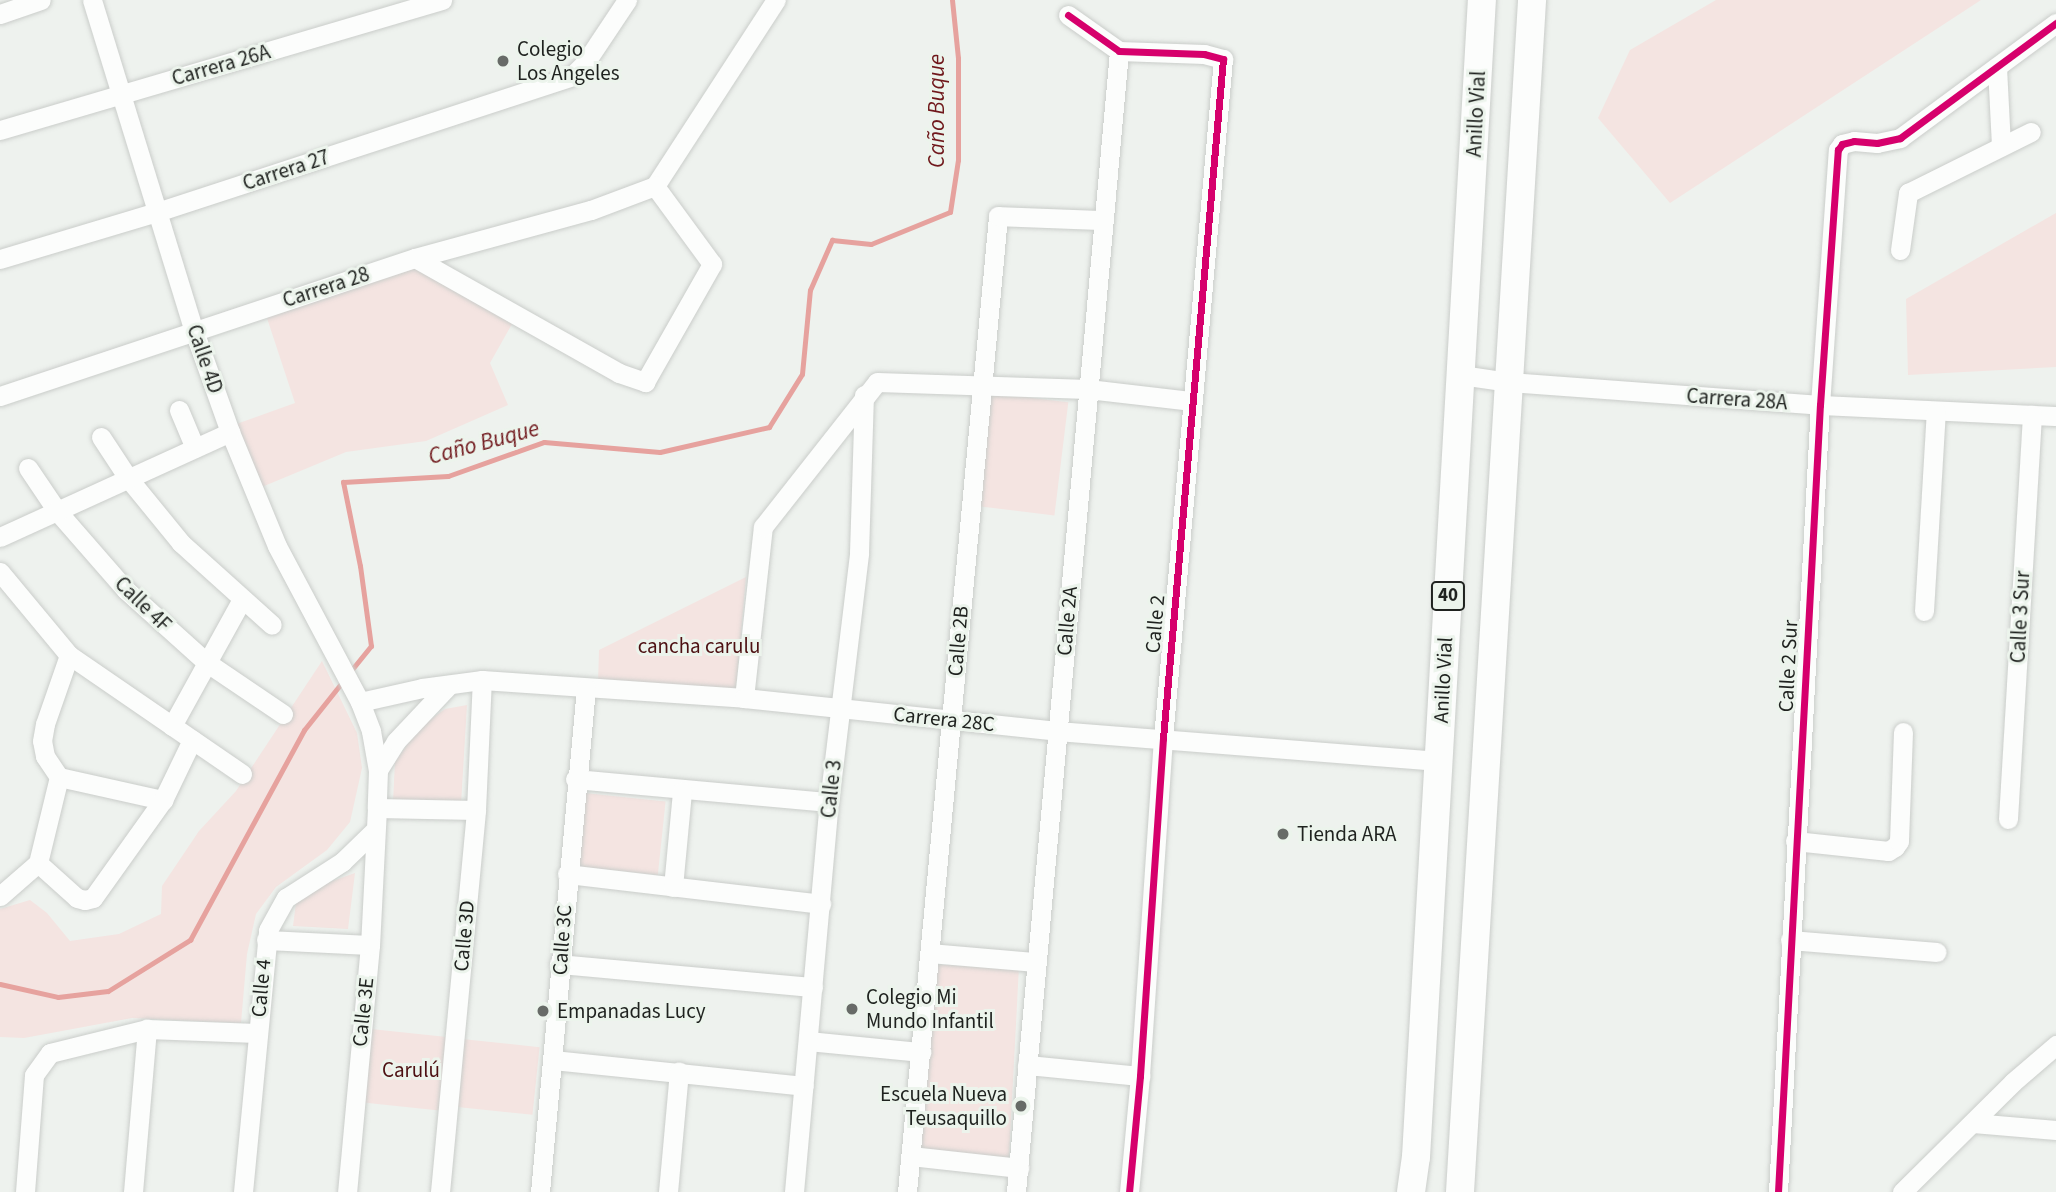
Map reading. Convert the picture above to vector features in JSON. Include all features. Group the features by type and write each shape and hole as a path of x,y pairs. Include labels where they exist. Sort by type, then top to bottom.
{"highway":[{"name":"Anillo Vial","path":"1412,1192 1482,0"},
{"name":"40","path":"1461,1192 1532,0"}],"street":[{"path":"0,14 41,0"},
{"name":"Calle 4D","path":"92,0 194,331 230,432 277,546 357,697"},
{"name":"Carrera 26A","path":"0,130 442,0"},
{"name":"Carrera 27","path":"0,260 158,212 572,76 585,63 627,0"},
{"path":"415,258 619,373 645,382 712,264 655,187 776,0"},
{"path":"1068,15 1118,51"},
{"path":"2001,146 1997,66 2056,23"},
{"name":"Calle 2","path":"1118,51 1204,54 1223,59 1163,738 1140,1076 1129,1192"},
{"name":"Calle 2A","path":"1016,1192 1118,51"},
{"name":"Calle 2 Sur","path":"1777,1192 1820,405 1838,150 1842,144 1888,142 1900,138 1997,66"},
{"path":"1900,250 1908,194 2031,132"},
{"name":"Carrera 28","path":"0,396 415,258 591,210 655,187"},
{"name":"Calle 2B","path":"907,1192 998,216 1103,220"},
{"name":"Carrera 28A","path":"1461,375 1509,382 1820,405 2056,416"},
{"path":"744,698 763,527 867,391 884,380 982,383 1088,389 1192,401"},
{"name":"Calle 3","path":"794,1192 829,802 859,553 867,391"},
{"path":"179,410 195,448"},
{"path":"1924,611 1936,411"},
{"name":"Calle 3 Sur","path":"2007,818 2032,415"},
{"path":"0,537 230,432"},
{"path":"101,437 128,478 181,543 241,601 271,625"},
{"name":"Calle 4F","path":"28,468 57,511 126,590 206,662 283,714"},
{"path":"0,572 69,655 242,774"},
{"path":"172,726 241,601"},
{"path":"0,896 38,863 58,777 45,756 42,741 45,724 69,655"},
{"name":"Carrera 28C","path":"357,697 482,680 744,698 1057,731 1439,761"},
{"name":"Calle 3D","path":"440,1192 476,810 482,680"},
{"path":"378,770 396,741 449,685"},
{"name":"Calle 3C","path":"540,1192 575,779 586,688"},
{"path":"357,697 371,731 378,770 373,832"},
{"path":"1796,841 1888,851 1895,847 1899,841 1903,732"},
{"path":"38,863 77,898 85,901 93,898 163,800 192,740"},
{"path":"58,777 163,800"},
{"path":"575,779 682,791 829,802"},
{"path":"673,887 682,791"},
{"path":"377,808 476,810"},
{"name":"Calle 4","path":"243,1192 266,940 272,919 286,898 342,863 373,832"},
{"name":"Calle 3E","path":"347,1192 370,946 373,832"},
{"path":"567,874 821,904"},
{"path":"266,940 370,946"},
{"path":"1790,940 1937,952"},
{"path":"929,953 1036,962"},
{"path":"559,964 813,987"},
{"path":"133,1192 147,1029"},
{"path":"25,1192 34,1075 50,1053 147,1029 257,1033"},
{"path":"808,1041 921,1052"},
{"path":"1902,1192 2056,1045"},
{"path":"553,1060 804,1086"},
{"path":"1027,1065 1140,1076"},
{"path":"668,1192 679,1073"},
{"path":"1973,1123 2056,1130"},
{"path":"911,1156 1018,1168"}],"green space":[{"path":"1716,0 1981,0 1670,203 1598,118 1630,50"},
{"path":"2056,213 2056,367 1908,375 1906,299"},
{"path":"407,257 512,324 490,363 508,405 426,441 346,452 252,491 231,426 295,403 262,303"},
{"path":"976,391 1068,402 1054,515 962,504"},
{"name":"cancha carulu","path":"746,577 736,690 598,682 599,650"},
{"path":"322,661 357,733 362,768 350,822 327,850 276,887 256,914 247,954 241,1023 132,1018 24,1038 0,1037 0,909 30,900 47,913 70,941 119,934 161,914 162,886 199,831 236,791"},
{"path":"467,705 461,804 393,802 395,762 420,727 445,709"},
{"path":"585,793 666,801 658,875 577,867"},
{"path":"355,873 348,929 293,926 296,903 324,884"},
{"path":"926,964 1019,969 1009,1161 916,1156"},
{"name":"Carulú","path":"371,1029 452,1037 444,1111 363,1103"},
{"name":"Carulú","path":"462,1039 540,1047 532,1115 455,1107"}],"waterway":[{"name":"Caño Buque","path":"349,673 371,646 360,566 343,482 448,476 544,442 660,452 769,427 802,374 810,290 832,240 871,244 950,212 958,160 958,58 952,0"},
{"name":"Caño Buque","path":"0,984 58,997 108,991 190,940 304,730 343,681"}],"cycle path":[{"path":"1068,15 1119,51 1204,54 1223,59 1163,738 1140,1076 1129,1192"},
{"path":"1778,1192 1820,405 1838,150 1842,144 1854,141 1877,143 1900,138 2056,23"}],"place":[{"name":"Colegio Los Angeles","path":"503,61"},
{"name":"Tienda ARA","path":"1283,834"},
{"name":"Colegio Mi Mundo Infantil","path":"852,1009"},
{"name":"Empanadas Lucy","path":"543,1011"},
{"name":"Escuela Nueva Teusaquillo","path":"1021,1106"}]}
